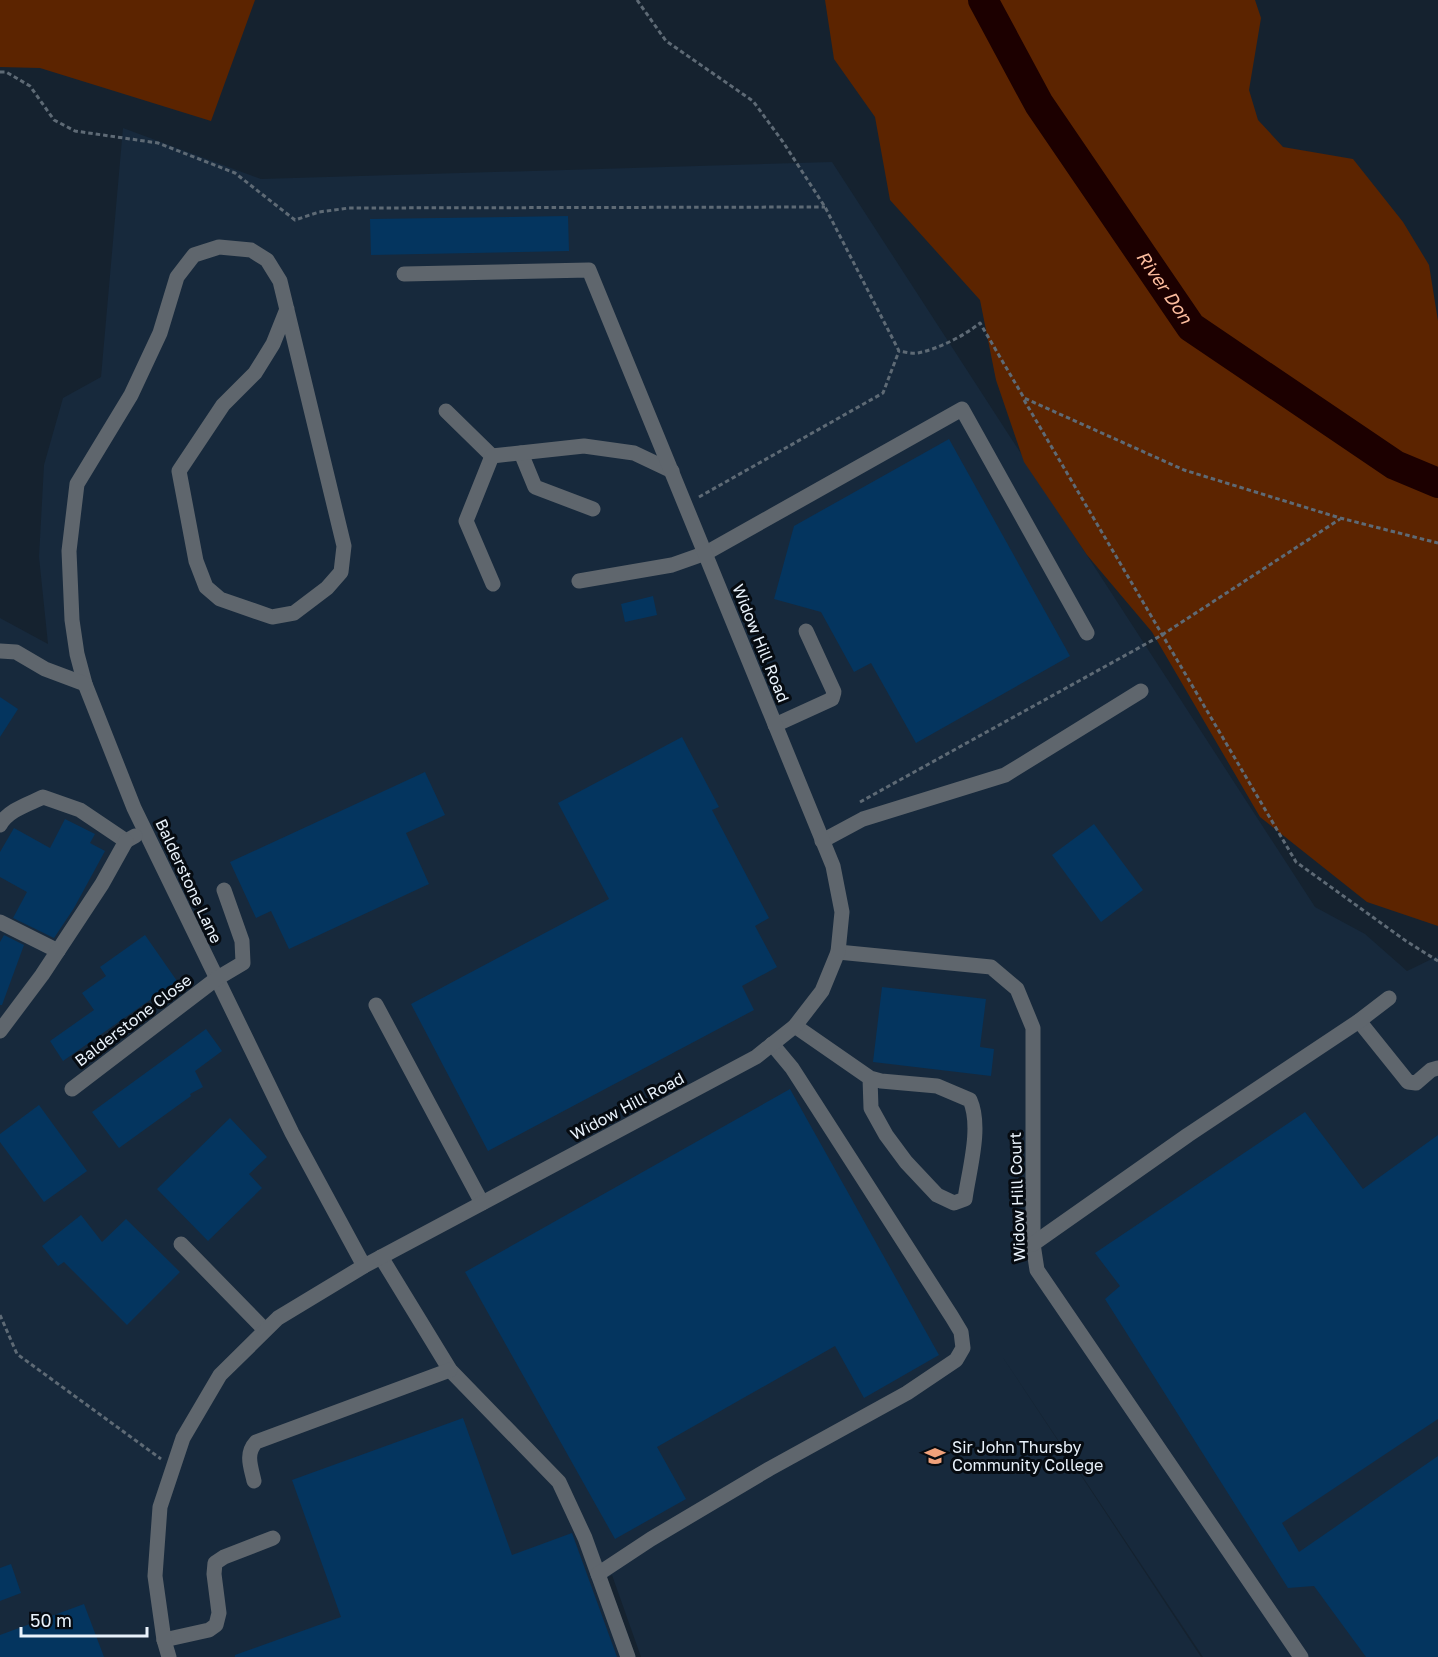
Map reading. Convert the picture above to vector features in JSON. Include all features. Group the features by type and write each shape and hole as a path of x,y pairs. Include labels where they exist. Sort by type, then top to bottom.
{"street":[{"name":"Balderstone Lane","path":"287,309 280,281 267,260 251,250 219,247 194,255 177,277 160,333 131,395 77,484 69,551 72,620 77,654 85,684 134,808 292,1133 364,1266"},
{"name":"Widow Hill Road","path":"170,1657 164,1640 155,1576 160,1507 183,1437 220,1375 278,1318 364,1266 756,1057 795,1026 822,991 838,952 842,912 833,866 589,270 404,274"},
{"path":"287,309 344,546 341,572 327,588 294,613 272,617 220,599 206,587 196,561 179,471 223,405 255,373 273,344 287,309"},
{"path":"579,581 672,565 705,553 962,409 1087,633"},
{"path":"446,411 492,456"},
{"path":"492,456 584,446 634,453 672,471"},
{"path":"521,453 535,486 593,509"},
{"path":"492,456 466,521 493,584"},
{"path":"775,725 832,699 834,692 806,631"},
{"path":"0,651 16,652 45,669 85,684"},
{"path":"822,841 863,819 1005,775 1141,691"},
{"path":"0,825 3,819 43,797 80,810 126,841"},
{"path":"0,1031 58,951 102,884 126,841 145,831"},
{"name":"Balderstone Close","path":"72,1089 216,979 243,963 242,941 224,890"},
{"path":"0,922 58,951"},
{"name":"Widow Hill Court","path":"838,952 991,967 1017,989 1033,1028 1033,1244 1037,1270 1301,1657"},
{"path":"1033,1244 1188,1135 1359,1021 1389,998"},
{"path":"376,1005 482,1203"},
{"path":"1359,1021 1408,1082 1416,1083 1431,1070 1438,1068"},
{"path":"795,1026 870,1078 937,1086 970,1100 974,1109 975,1131 964,1199 954,1203 937,1196 906,1162 886,1136 871,1108 870,1078"},
{"path":"598,1574 651,1539 769,1469 907,1392 956,1360 963,1348 961,1332 946,1307 792,1068 772,1044"},
{"path":"181,1244 265,1330"},
{"path":"381,1257 450,1370 559,1482 585,1538 628,1657"},
{"path":"255,1481 249,1458 250,1448 256,1442 450,1370"},
{"path":"164,1640 209,1630 216,1624 219,1613 214,1574 215,1563 224,1557 273,1538"}],"path":[{"path":"637,0 666,41 753,101 825,207 899,351 883,393 686,504"},
{"path":"0,72 6,72 30,86 54,120 75,131 158,143 235,173 295,220 319,212 349,208 825,207"},
{"path":"899,351 917,353 943,344 980,323 1296,861 1406,941 1438,961"},
{"path":"1024,399 1184,470 1340,518 1438,543"},
{"path":"858,803 1162,635 1340,518"},
{"path":"0,1315 17,1354 173,1468"}],"shaded area":[{"path":"0,0 255,0 211,121 40,68 0,67"},
{"path":"825,0 1255,0 1261,18 1249,90 1258,120 1283,147 1353,159 1403,222 1429,265 1438,321 1438,926 1367,902 1260,817 1152,632 1087,555 1024,462 996,380 980,300 890,200 875,117 834,59"},
{"path":"123,128 261,179 832,162 1315,907 1365,934 1407,971 1438,956 1438,1657 1203,1657 1000,1353 1201,1657 641,1657 612,1575 607,1578 636,1657 0,1657 0,618 48,644 39,557 44,465 63,398 101,377"}],"building":[{"path":"568,216 569,251 371,255 370,219"},
{"path":"949,439 1070,656 916,743 871,663 854,672 821,612 774,599 794,526"},
{"path":"653,596 657,615 625,622 621,604"},
{"path":"0,697 18,709 0,737"},
{"path":"682,737 719,807 712,810 769,918 755,926 777,967 742,986 754,1010 488,1151 411,1004 609,899 558,803"},
{"path":"425,772 445,815 406,833 429,884 289,949 271,911 256,918 230,862"},
{"path":"65,819 95,834 90,843 105,851 74,908 54,938 13,918 27,892 0,877 0,852 14,828 50,848"},
{"path":"1094,824 1143,890 1101,922 1052,855"},
{"path":"4,935 24,945 2,1005 0,1005 0,942"},
{"path":"145,935 177,981 63,1061 50,1041 94,1010 82,993 106,976 100,967"},
{"path":"882,987 986,999 980,1047 994,1049 991,1076 873,1062"},
{"path":"206,1029 222,1051 195,1071 203,1087 190,1094 191,1096 119,1148 92,1112"},
{"path":"790,1089 939,1355 864,1398 835,1346 657,1447 686,1499 615,1539 465,1272"},
{"path":"39,1105 87,1171 44,1202 0,1142 0,1134"},
{"path":"1305,1112 1363,1189 1438,1135 1438,1419 1282,1523 1299,1552 1438,1456 1438,1657 1366,1657 1314,1586 1288,1588 1105,1299 1120,1286 1095,1253"},
{"path":"230,1118 267,1157 249,1174 262,1188 208,1241 157,1189"},
{"path":"81,1215 102,1242 126,1219 180,1272 127,1325 64,1262 58,1266 42,1246"},
{"path":"463,1418 512,1555 572,1533 617,1657 235,1657 235,1655 341,1617 292,1480"},
{"path":"11,1564 21,1593 0,1601 0,1568"},
{"path":"84,1604 104,1657 0,1657 0,1635"}],"waterway":[{"name":"River Don","path":"983,0 1039,104 1191,327 1395,465 1438,483"}],"place":[{"name":"Sir John Thursby Community College","path":"935,1456"}]}
